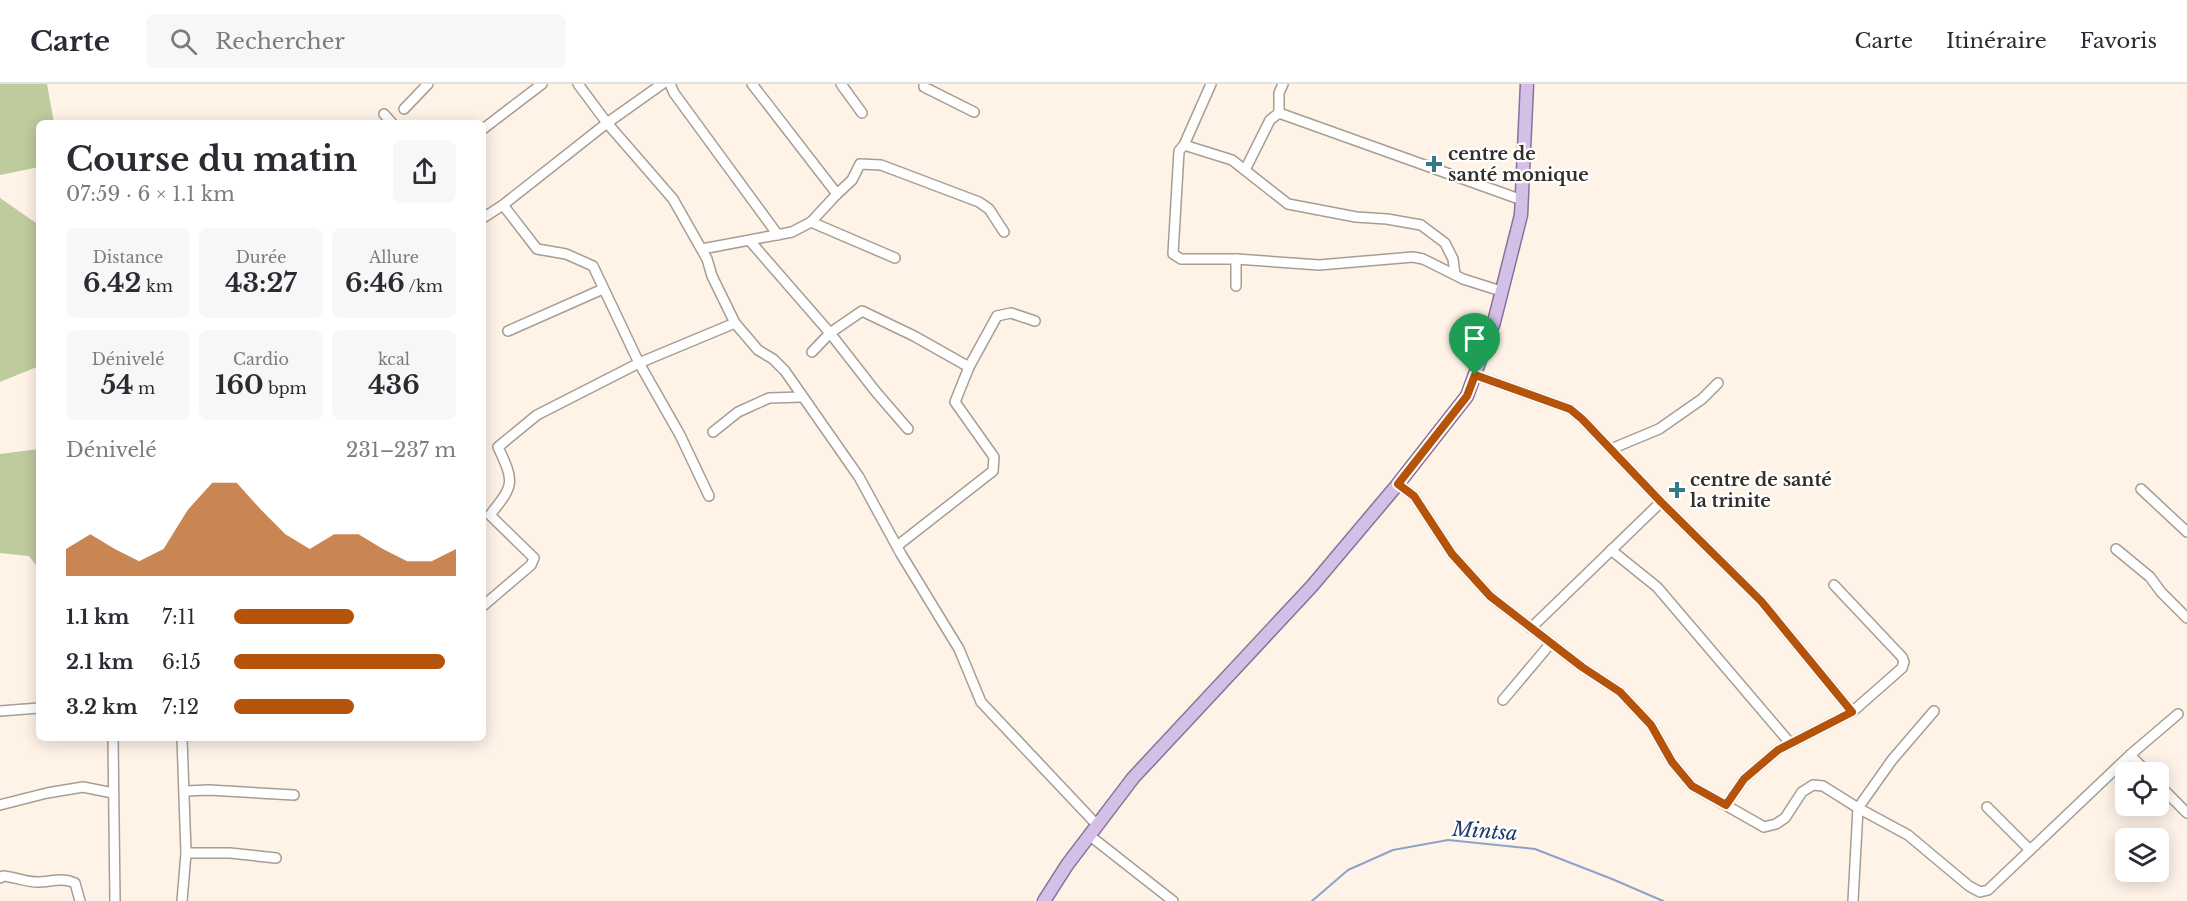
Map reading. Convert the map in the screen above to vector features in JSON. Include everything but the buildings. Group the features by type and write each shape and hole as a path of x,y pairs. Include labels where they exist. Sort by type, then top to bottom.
{"main road":[{"path":"1044,901 1093,830 1133,778 1312,586 1398,484 1467,396 1494,322 1521,215 1527,84"}],"street":[{"path":"405,109 428,84"},
{"path":"486,127 542,84"},
{"path":"578,84 607,123 673,199 702,249 712,276 735,322 758,350 773,358 785,371 859,477 897,546 959,649 981,702 1093,830 1173,901"},
{"path":"486,216 607,123 662,84"},
{"path":"670,84 726,167 778,235"},
{"path":"752,84 837,194"},
{"path":"841,84 862,113"},
{"path":"924,84 924,87 974,111"},
{"path":"1211,84 1184,145 1179,151 1173,254 1180,259 1236,259 1319,265 1413,257 1423,259 1463,279 1501,291"},
{"path":"1245,170 1270,120 1278,113 1279,93 1283,84"},
{"path":"1278,113 1522,200"},
{"path":"384,114 389,120"},
{"path":"1184,145 1232,160 1288,204 1317,208 1356,218 1387,219 1421,225 1444,243 1453,259 1455,274"},
{"path":"702,249 792,232 811,222 852,180 860,164 881,165 979,202 989,209 1004,232"},
{"path":"503,205 537,249 566,254 593,266 639,363 680,435 709,496"},
{"path":"811,222 895,258"},
{"path":"750,241 830,333 908,429"},
{"path":"1236,259 1236,286"},
{"path":"508,331 603,289"},
{"path":"812,352 830,333 862,311 914,336 969,367"},
{"path":"897,546 993,471 994,457 955,402 969,367 997,316 1011,313 1035,321"},
{"path":"486,603 531,565 534,558 490,515 509,490 510,472 498,447 537,415 639,363 735,322"},
{"path":"1475,375 1570,409 1761,601 1852,712"},
{"path":"1611,449 1659,429 1702,399 1718,383"},
{"path":"713,432 738,412 769,398 802,397"},
{"path":"1398,484 1414,496 1452,554 1490,596 1582,667 1620,692 1651,725 1672,762 1692,786 1764,826 1776,824 1785,818 1802,792 1814,785 1823,786 1908,835 1969,886 1980,892 1988,890 2130,755 2178,714"},
{"path":"2141,489 2187,532"},
{"path":"1531,628 1661,502"},
{"path":"2116,549 2150,577 2161,592 2187,618"},
{"path":"1611,550 1657,586 1790,743"},
{"path":"1726,805 1744,779 1778,750 1852,712 1902,668 1904,662 1902,657 1834,585"},
{"path":"1503,700 1551,643"},
{"path":"0,711 36,708"},
{"path":"1853,901 1858,808 1892,760 1934,711"},
{"path":"113,741 115,901"},
{"path":"182,741 186,853 182,901"},
{"path":"2130,755 2137,762"},
{"path":"0,805 47,793 83,788 112,793"},
{"path":"185,791 209,790 294,795"},
{"path":"2169,795 2187,813"},
{"path":"1987,807 2030,850"},
{"path":"186,853 230,853 276,858"},
{"path":"0,878 14,877 35,882 67,879 75,883 80,901"}],"green space":[{"path":"0,84 47,84 53,120 36,120 36,168 0,175"},
{"path":"0,198 36,223 36,367 0,382"},
{"path":"36,449 36,565 29,556 0,553 0,454"}],"waterway":[{"name":"Mintsa","path":"1312,901 1348,870 1393,850 1448,840 1535,849 1663,901"}],"place":[{"name":"centre de santé monique","path":"1434,164"},
{"name":"centre de santé la trinite","path":"1677,490"}],"route":[{"path":"1475,375 1570,409 1582,419 1661,502 1761,601 1852,712 1778,750 1744,779 1726,805 1692,786 1672,762 1651,725 1620,692 1582,667 1490,596 1452,554 1414,496 1398,484 1467,396 1475,375"}]}
